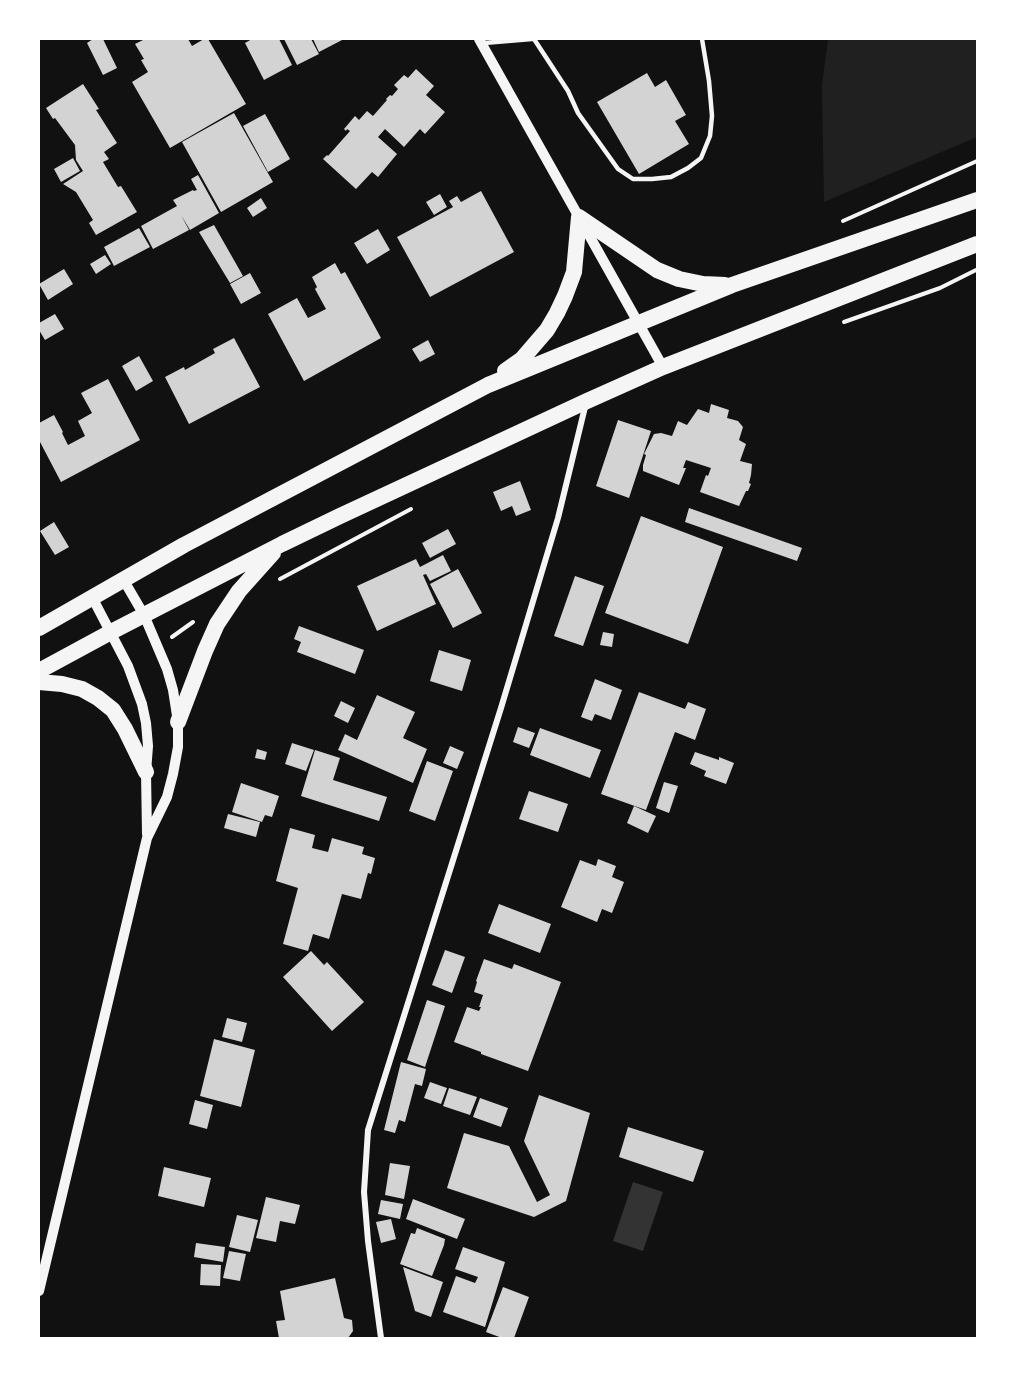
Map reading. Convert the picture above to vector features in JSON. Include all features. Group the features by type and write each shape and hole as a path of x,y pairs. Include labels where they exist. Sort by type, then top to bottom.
{"highway":[{"path":"39,627 123,579 488,385 732,285 977,200"},
{"path":"488,385 522,359 547,330 557,313 574,272 579,217 657,270 679,279 703,284 732,285"},
{"path":"39,671 282,544 587,401 663,367 977,244"},
{"path":"178,722 217,624 239,591 282,544"},
{"path":"39,682 82,689 98,698 112,710 119,720 146,772"}],"street":[{"path":"480,41 663,367"},
{"path":"381,1338 364,1192 368,1130 501,708 558,518 587,401"},
{"path":"39,1291 147,837 167,797 178,747 178,722 167,669 144,615 123,579"},
{"path":"92,597 128,666 142,704 148,746 147,837"}],"lane":[{"path":"480,41 533,39 568,91 578,113 618,169 633,179 652,179 670,177 688,168 701,158 710,136 712,116 702,39"}],"shaded area":[{"path":"828,39 977,39 977,137 824,202 822,86"},
{"path":"633,1182 663,1192 643,1251 613,1241"}],"building":[{"path":"93,39 103,39 117,68 103,75 87,43"},
{"path":"145,39 188,39 192,46 208,39 246,104 170,148 132,82 148,72 141,60 144,59 135,44"},
{"path":"252,39 279,39 292,65 264,80 245,43"},
{"path":"284,39 311,39 319,54 297,65"},
{"path":"313,39 344,39 319,52"},
{"path":"416,69 434,86 426,95 445,112 425,134 420,129 404,147 385,129 378,137 397,154 378,177 372,172 356,189 323,159 350,131 344,129 355,116 359,120 367,111 373,116 386,99 398,89 394,85 404,75 408,78"},
{"path":"647,73 655,87 666,80 686,115 675,121 689,144 639,174 597,102"},
{"path":"83,84 117,143 104,152 109,159 103,162 137,212 96,235 89,223 93,220 76,192 63,184 83,171 76,160 75,145 46,108"},
{"path":"234,113 273,182 221,212 182,142"},
{"path":"265,114 290,159 268,172 243,126"},
{"path":"73,158 80,171 61,182 54,169"},
{"path":"198,175 219,213 190,230 181,215 189,230 153,249 141,226 177,206 173,200 197,190 191,179"},
{"path":"481,191 514,252 430,297 397,237 453,207 449,201 457,196 461,202"},
{"path":"440,194 447,207 434,215 426,202"},
{"path":"261,198 267,208 253,217 247,208"},
{"path":"214,225 243,276 230,283 199,232"},
{"path":"139,228 150,247 114,266 104,247"},
{"path":"378,229 390,250 367,264 354,243"},
{"path":"105,255 111,264 96,274 90,264"},
{"path":"335,263 341,274 345,272 381,338 304,381 268,314 297,298 308,318 326,309 315,289 317,287 312,277"},
{"path":"64,269 73,284 48,300 39,284"},
{"path":"250,273 261,293 241,304 230,284"},
{"path":"55,314 64,329 45,340 39,330 39,323"},
{"path":"234,338 260,387 189,424 165,377 184,367 185,370 215,353 213,349"},
{"path":"428,340 435,354 420,362 412,349"},
{"path":"139,356 153,381 136,391 122,366"},
{"path":"108,379 140,440 61,482 39,440 39,423 54,415 68,445 85,436 78,421 92,413 81,393"},
{"path":"711,404 729,410 727,418 738,421 743,427 739,440 746,444 740,461 752,464 749,483 751,484 739,506 700,492 711,468 686,460 683,468 686,468 679,485 643,471 646,455 644,454 654,434 672,436 678,421 687,425 698,409 709,413"},
{"path":"618,420 651,431 629,498 596,486"},
{"path":"520,481 531,510 516,516 512,506 501,511 493,492"},
{"path":"689,508 802,548 797,561 685,522"},
{"path":"641,516 723,547 688,644 605,613"},
{"path":"54,522 69,547 55,555 40,531"},
{"path":"448,529 456,544 430,558 422,543"},
{"path":"443,555 451,571 430,581 426,574 423,575 436,604 377,631 357,586 416,559 420,567"},
{"path":"458,569 482,613 453,628 430,584"},
{"path":"575,576 604,586 583,646 554,636"},
{"path":"299,626 364,650 355,674 297,652 301,642 294,639"},
{"path":"603,632 614,634 612,647 600,645"},
{"path":"439,650 471,660 462,691 430,681"},
{"path":"595,679 622,690 611,720 595,714 592,721 581,717"},
{"path":"639,692 685,709 688,702 706,709 695,740 675,732 646,810 601,794"},
{"path":"377,695 415,712 403,738 427,749 413,783 338,750 345,734 357,740"},
{"path":"341,701 355,708 348,723 334,716"},
{"path":"518,727 535,733 529,748 513,742"},
{"path":"540,728 601,750 590,778 530,755"},
{"path":"292,743 314,750 306,771 285,764"},
{"path":"450,746 464,752 457,769 443,763"},
{"path":"257,749 267,752 265,760 255,758"},
{"path":"315,750 340,758 333,780 387,797 379,821 301,796"},
{"path":"695,752 734,763 726,784 704,776 706,771 690,764"},
{"path":"427,761 453,771 435,821 409,811"},
{"path":"664,782 678,786 669,813 656,808"},
{"path":"241,783 279,796 272,817 265,815 262,822 232,812"},
{"path":"529,791 568,804 558,832 519,819"},
{"path":"634,806 656,816 648,833 627,823"},
{"path":"228,814 260,822 256,837 224,828"},
{"path":"290,828 315,835 312,848 328,852 332,838 364,847 362,854 375,858 361,899 342,894 329,939 313,934 308,951 283,944 298,888 276,881"},
{"path":"598,859 616,866 612,877 624,882 612,913 602,909 597,922 561,907 580,860 596,866"},
{"path":"499,904 551,924 540,953 488,933"},
{"path":"445,950 465,957 452,993 432,985"},
{"path":"311,951 324,965 327,962 364,1002 332,1031 283,977"},
{"path":"484,959 512,969 514,964 561,982 528,1071 454,1042 467,1007 479,1011 481,1007 479,1007 483,995 474,992"},
{"path":"427,1000 445,1006 425,1067 407,1060"},
{"path":"227,1018 247,1023 242,1042 222,1037"},
{"path":"214,1039 255,1050 241,1107 200,1096"},
{"path":"401,1062 426,1069 422,1086 415,1084 405,1122 399,1120 395,1133 384,1130"},
{"path":"430,1082 447,1088 441,1104 424,1098"},
{"path":"449,1088 477,1097 470,1115 443,1106"},
{"path":"539,1095 590,1113 566,1201 534,1217 447,1188 464,1133 509,1146 537,1202 550,1195 524,1141"},
{"path":"480,1098 508,1108 501,1127 473,1117"},
{"path":"195,1100 213,1105 207,1129 189,1124"},
{"path":"628,1127 704,1151 693,1182 619,1157"},
{"path":"390,1163 410,1166 404,1199 385,1195"},
{"path":"164,1167 211,1178 204,1207 158,1196"},
{"path":"266,1197 300,1205 295,1224 280,1221 276,1242 256,1238"},
{"path":"413,1199 465,1219 457,1239 406,1219"},
{"path":"381,1200 403,1204 400,1219 378,1214"},
{"path":"237,1215 258,1220 250,1252 229,1247"},
{"path":"391,1219 396,1239 381,1243 376,1222"},
{"path":"417,1228 445,1239 432,1276 400,1264 411,1233 415,1234"},
{"path":"196,1243 225,1247 223,1262 194,1257"},
{"path":"463,1247 505,1262 485,1327 443,1312 456,1276 475,1283 478,1277 455,1269"},
{"path":"229,1251 246,1254 240,1281 223,1278"},
{"path":"201,1264 221,1265 220,1286 200,1285"},
{"path":"403,1267 443,1282 431,1317 415,1311"},
{"path":"335,1278 344,1318 352,1320 353,1331 348,1338 279,1338 276,1321 285,1320 280,1291"},
{"path":"503,1287 529,1297 514,1338 502,1338 486,1332"}]}
